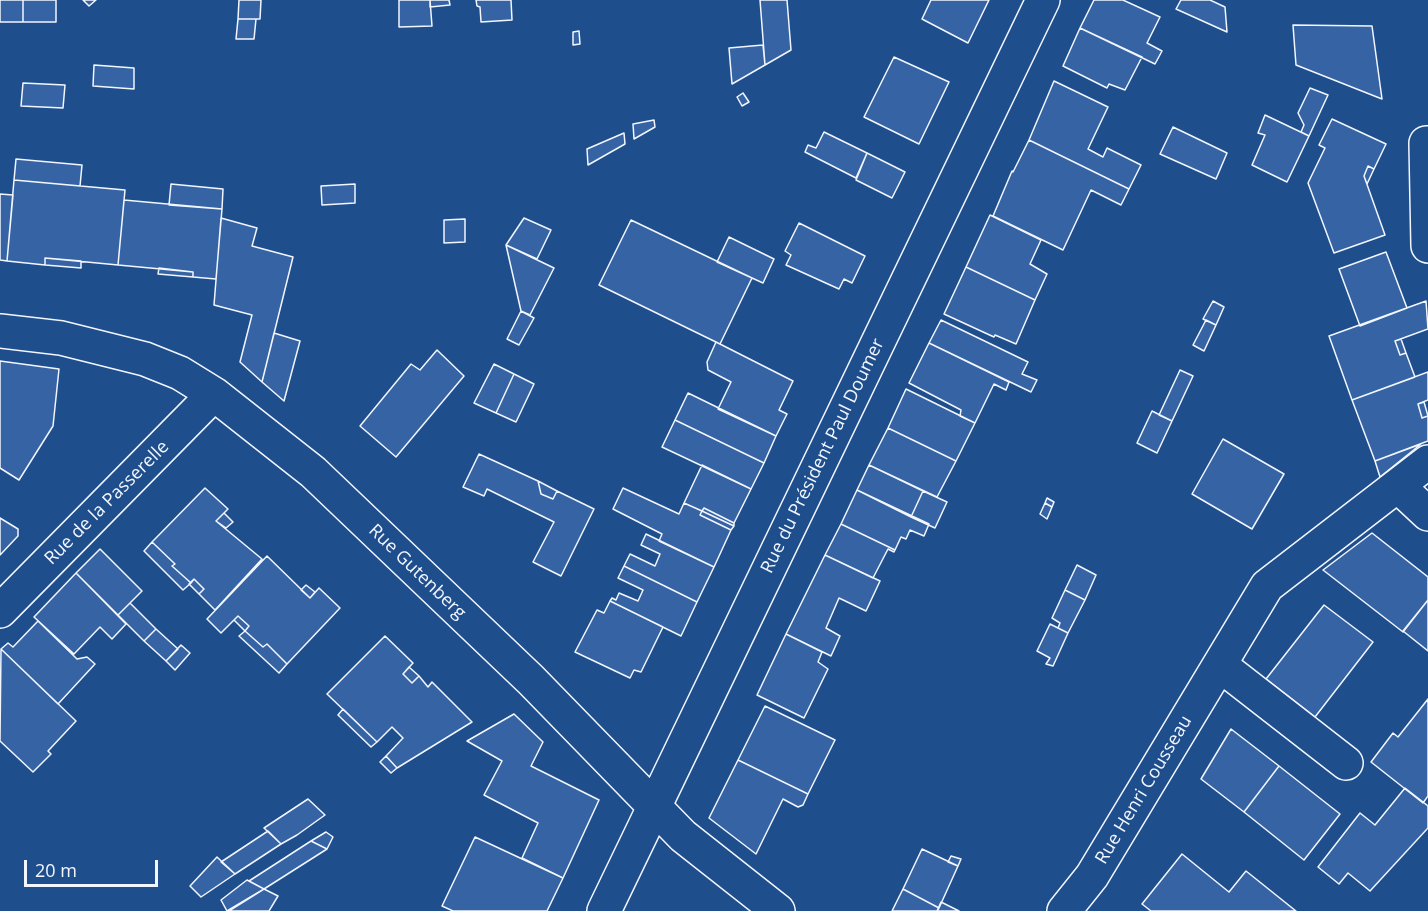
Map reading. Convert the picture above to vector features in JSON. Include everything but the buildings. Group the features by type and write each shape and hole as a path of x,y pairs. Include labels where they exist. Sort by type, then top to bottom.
{"street":[{"name":"Rue du Président Paul Doumer","path":"604,911 1043,0"},
{"path":"1426,143 1428,246"},
{"name":"Rue Gutenberg","path":"0,331 61,338 145,359 180,373 214,394 314,472 531,680 683,837 778,911"},
{"name":"Rue de la Passerelle","path":"0,611 214,394"},
{"name":"Rue Henri Cousseau","path":"1064,911 1092,876 1267,586 1428,462"},
{"path":"1398,486 1428,514"},
{"path":"1220,665 1346,763"}]}
